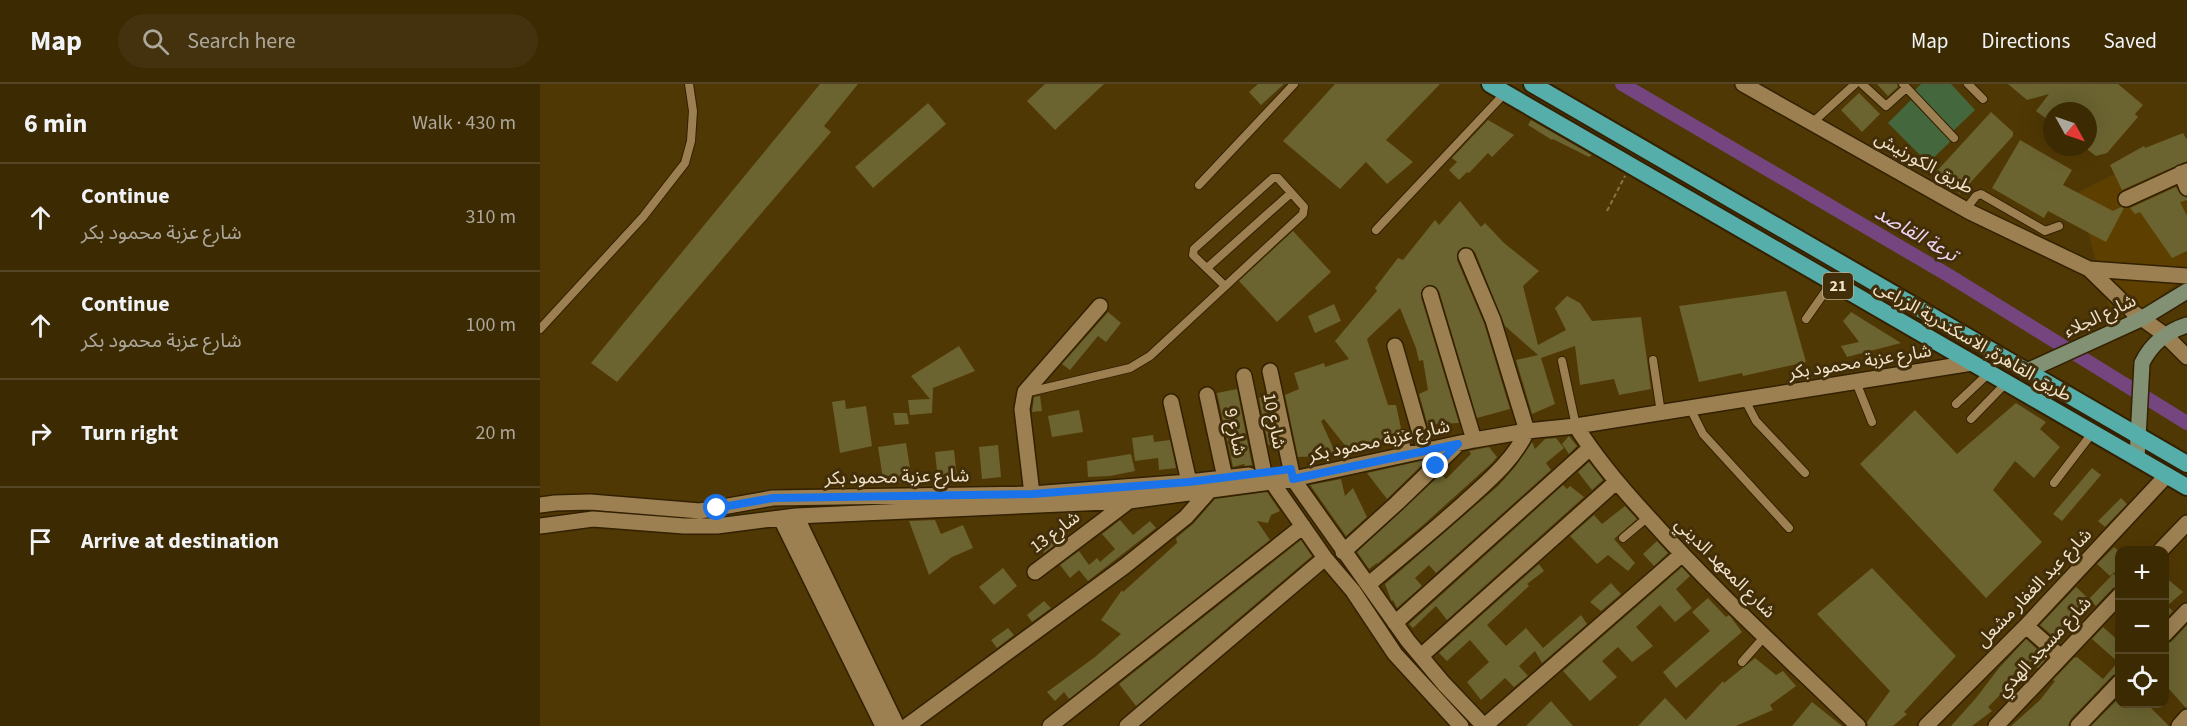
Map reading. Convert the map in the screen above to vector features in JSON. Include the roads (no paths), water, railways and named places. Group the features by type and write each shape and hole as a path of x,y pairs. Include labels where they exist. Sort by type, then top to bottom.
{"highway":[{"name":"طريق القاهرة, الاسكندرية الزراعى","path":"1490,84 2187,487"},
{"name":"طريق القاهرة, الاسكندرية الزراعى","path":"1532,84 2027,371 2139,429 2187,464"}],"main road":[{"name":"شارع الجلاء","path":"2027,371 2141,319 2187,291"},
{"path":"2137,458 2142,363 2149,351 2165,335 2187,325"}],"street":[{"name":"طريق الكورنيش","path":"1743,84 1966,209 2029,242 2089,269 2187,276"},
{"path":"2126,199 2185,177"},
{"path":"1369,584 1483,486 1513,455 1527,431 1493,320 1466,256"},
{"name":"طريق الكورنيش","path":"2089,269 2112,294 2141,319 2165,335 2187,357"},
{"path":"1430,294 1474,440"},
{"path":"1032,494 1022,409 1025,392 1100,306"},
{"path":"1395,346 1425,451"},
{"name":"شارع عزبة محمود بكر","path":"540,526 593,519 684,526 717,526 789,518 1129,501 1210,490 1527,431 1576,426 1972,363"},
{"path":"1270,371 1292,474 1343,552 1369,584 1395,623 1480,723 1487,724 1681,555"},
{"name":"شارع 10","path":"1244,376 1268,478"},
{"name":"شارع 9","path":"1207,395 1225,477"},
{"path":"1171,402 1189,482"},
{"name":"شارع المعهد الديني","path":"1576,426 1616,482 1681,555 1858,726"},
{"path":"1343,552 1398,503 1458,444"},
{"path":"1395,623 1590,448"},
{"name":"شارع عبد الغفار مشعل","path":"1926,726 2025,626 2167,475"},
{"name":"شارع عزبة محمود بكر","path":"540,506 555,502 590,502 700,511 773,498 1032,494 1189,482 1225,477 1268,478"},
{"path":"1268,478 1325,558 1353,591 1395,654 1461,726"},
{"path":"1421,656 1616,482"},
{"path":"908,726 1125,566 1186,517 1210,490"},
{"name":"شارع 13","path":"1035,572 1129,501"},
{"path":"789,518 883,726"},
{"path":"789,518 897,726"},
{"path":"2166,546 2187,523"},
{"path":"1050,726 1304,526"},
{"path":"1127,726 1325,558"},
{"name":"شارع مسجد الهدي","path":"1996,726 2115,600"},
{"path":"2169,630 2187,611"},
{"path":"2025,626 2061,657"},
{"path":"2078,726 2115,687"},
{"path":"2178,726 2187,717"}],"lane":[{"path":"540,329 643,217 685,163 691,141 689,84"},
{"path":"1199,185 1294,84"},
{"path":"1812,123 1855,84"},
{"path":"1862,84 1886,106 1905,86 1954,138"},
{"path":"1968,84 1983,99"},
{"path":"1376,230 1505,93"},
{"path":"1025,392 1130,368 1150,356 1303,214 1304,207 1278,178 1273,178 1194,249 1193,255 1225,286"},
{"path":"1207,268 1291,193"},
{"path":"1966,209 1974,198 1981,194 2045,231 2058,226"},
{"path":"1806,319 1832,282"},
{"path":"1653,360 1661,413"},
{"path":"1562,361 1576,426"},
{"path":"1956,404 1989,373"},
{"path":"1856,382 1872,422"},
{"path":"1971,419 2006,383"},
{"path":"1745,399 1756,421 1805,473"},
{"path":"1690,408 1703,434 1789,528"},
{"path":"2054,483 2093,432"},
{"path":"1402,434 1408,454"},
{"path":"1623,538 1648,517"},
{"path":"1742,662 1765,636"}],"waterway":[{"name":"ترعة القاصد","path":"1622,84 1948,275 2187,423"}]}
